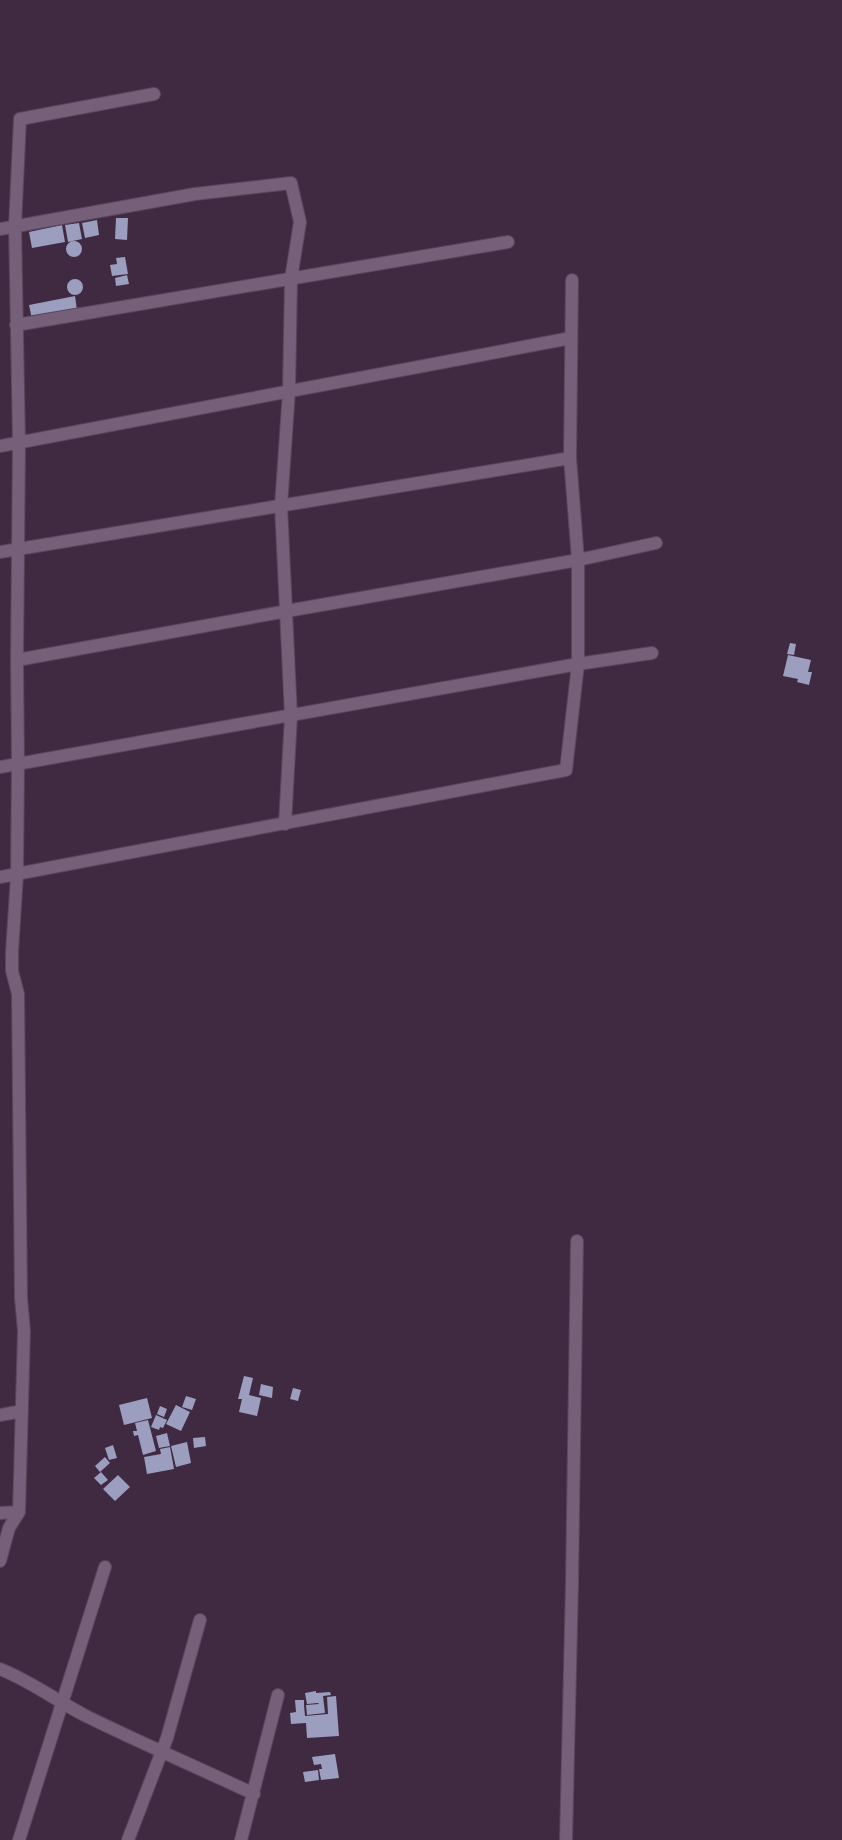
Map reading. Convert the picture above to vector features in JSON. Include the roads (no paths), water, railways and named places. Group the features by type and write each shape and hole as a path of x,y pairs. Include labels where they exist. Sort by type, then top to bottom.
{"street":[{"path":"0,1561 9,1528 19,1512 24,1331 21,1298 18,994 12,971 17,875 19,442 15,226 20,119 154,94"},
{"path":"0,229 195,194 291,183 300,222 291,279 289,391 281,506 291,716 285,824"},
{"path":"16,325 508,242"},
{"path":"0,878 566,770 578,664 578,560 570,458 572,280"},
{"path":"0,446 571,338"},
{"path":"0,552 570,458"},
{"path":"17,660 578,560 656,543"},
{"path":"0,767 578,664 652,653"},
{"path":"566,1840 577,1241"},
{"path":"0,1415 22,1411"},
{"path":"0,1513 19,1512"},
{"path":"19,1840 105,1567"},
{"path":"128,1840 162,1751 200,1620"},
{"path":"0,1669 22,1678 62,1704 132,1739 254,1794"},
{"path":"241,1840 278,1695"}]}
